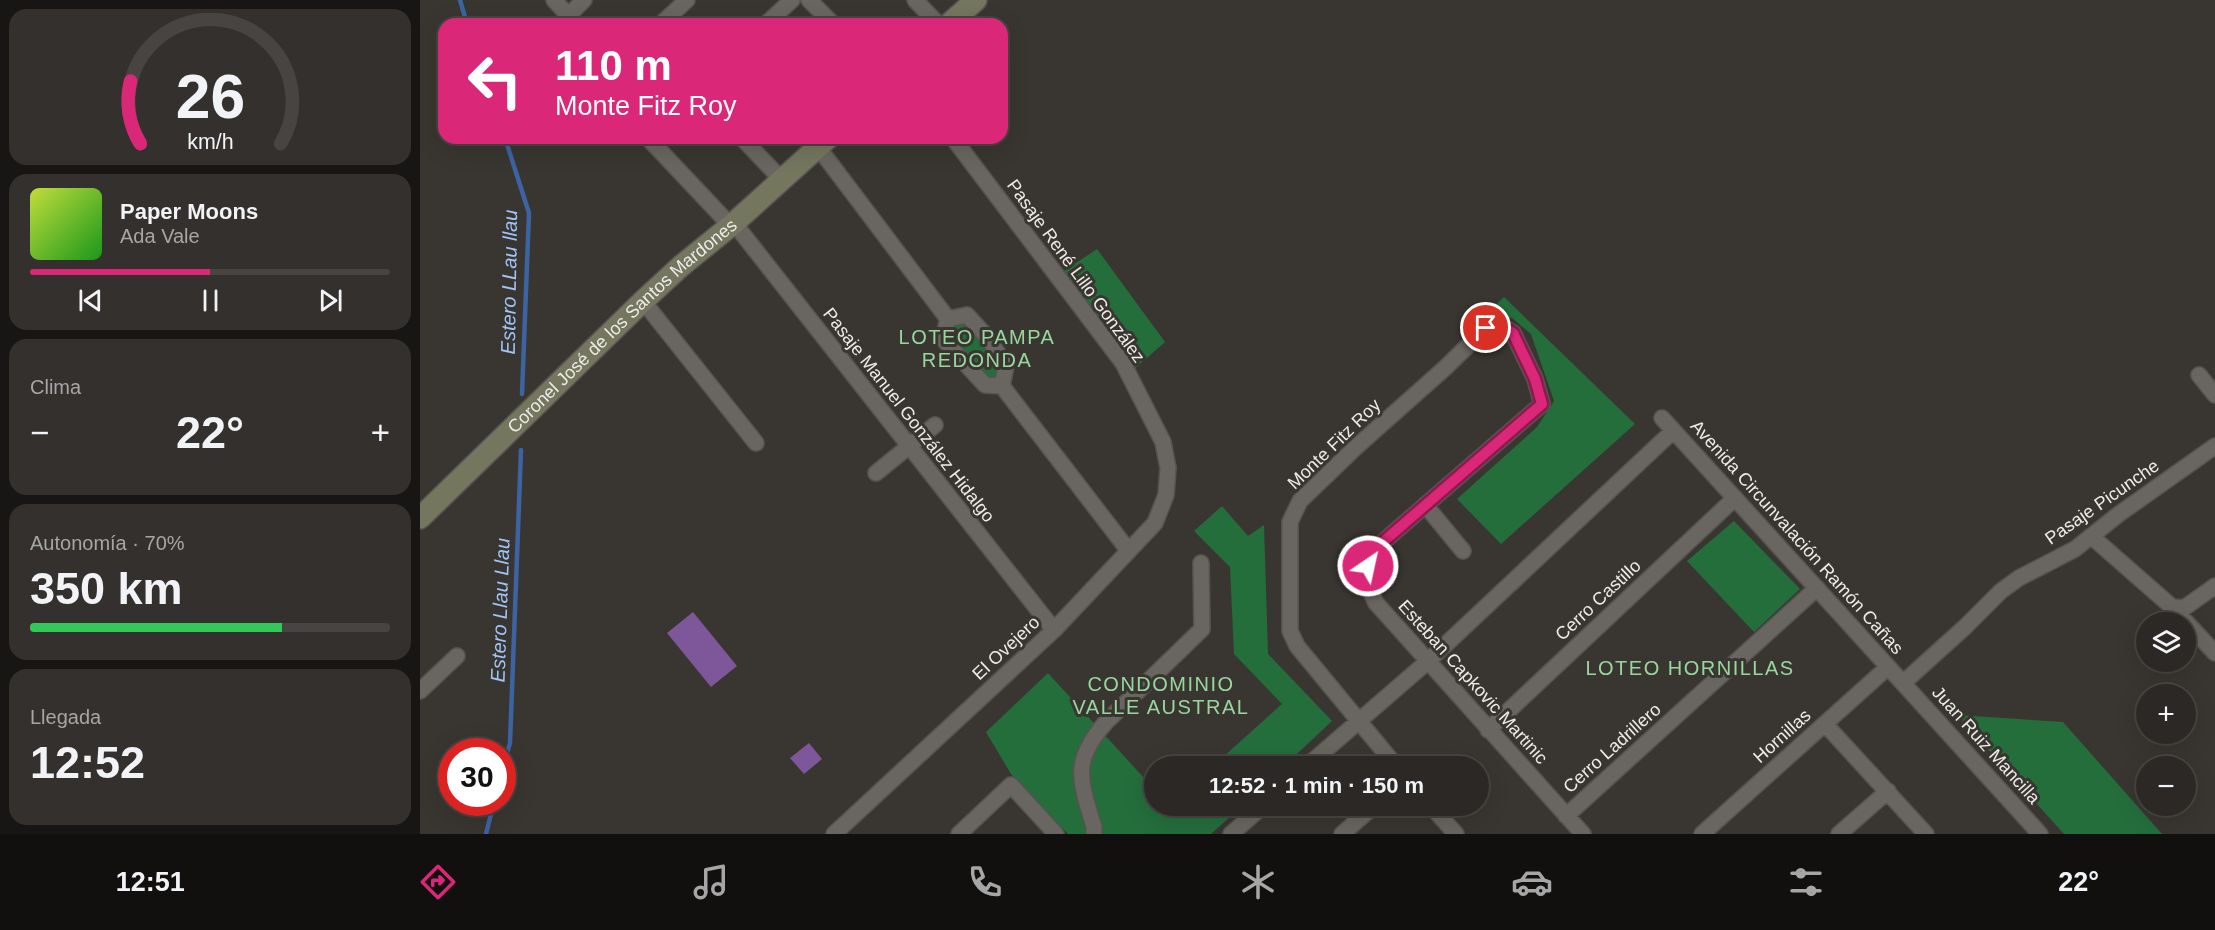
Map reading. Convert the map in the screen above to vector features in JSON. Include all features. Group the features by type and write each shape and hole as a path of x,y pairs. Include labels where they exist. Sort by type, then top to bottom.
{"street":[{"path":"554,0 570,18"},
{"path":"573,18 584,0"},
{"path":"668,18 687,0"},
{"path":"772,18 792,0"},
{"path":"809,0 827,18"},
{"path":"915,0 933,18"},
{"path":"956,18 976,0"},
{"name":"Pasaje Manuel González Hidalgo","path":"654,144 733,225 1054,630"},
{"path":"748,144 782,180"},
{"name":"Coronel José de los Santos Mardones","path":"420,518 643,301 681,266 733,225 821,144"},
{"path":"824,144 948,319 944,339 985,385 1002,386"},
{"name":"Pasaje René Lillo González","path":"958,144 1123,363 1163,442 1168,468"},
{"path":"643,301 756,443"},
{"path":"948,319 967,315 988,338 1006,366 1002,386 1128,550"},
{"name":"Monte Fitz Roy","path":"1387,756 1297,646 1290,631 1290,522 1300,501 1486,328 1498,324 1513,333 1535,379 1542,404"},
{"path":"2199,375 2215,395"},
{"name":"Esteban Capkovic Martinic","path":"1542,404 1376,548 1368,566 1367,586 1376,603 1574,828"},
{"name":"Avenida Circunvalación Ramón Cañas","path":"1662,418 1903,683"},
{"path":"876,472 935,424"},
{"path":"1319,756 1427,662 1673,431"},
{"name":"Pasaje Picunche","path":"1903,683 2001,591 2075,549 2215,446"},
{"name":"El Ovejero","path":"834,834 1054,630 1155,523 1166,495 1168,468"},
{"name":"Cerro Castillo","path":"1488,729 1735,498"},
{"path":"1426,507 1463,551"},
{"path":"2091,536 2178,608 2215,653"},
{"path":"1094,834 1081,782 1081,765 1087,749 1095,734 1106,722 1202,629 1201,564"},
{"path":"2178,608 2215,586"},
{"name":"Cerro Ladrillero","path":"1574,828 1816,588"},
{"path":"420,691 457,656"},
{"name":"Hornillas","path":"1702,834 1888,667"},
{"name":"Juan Ruiz Mancilla","path":"1903,683 2040,834"},
{"path":"1825,724 1926,834"},
{"path":"958,834 1011,785 1056,834"},
{"path":"1839,834 1888,791"},
{"path":"1231,834 1252,816"},
{"path":"1342,834 1363,816"},
{"path":"1440,816 1454,833"}],"green space":[{"path":"1097,249 1165,342 1133,370 1058,275"},
{"path":"1504,297 1635,424 1501,544 1457,499 1537,427 1554,401 1531,334 1512,318 1483,317"},
{"path":"957,321 967,322 1000,362 1001,370 991,381 950,337 949,331"},
{"path":"1222,506 1248,536 1264,525 1268,654 1332,721 1295,756 1224,756 1282,704 1234,654 1230,567 1194,531"},
{"path":"1734,521 1800,589 1754,632 1687,561"},
{"path":"1048,673 1144,778 1144,816 1231,816 1211,834 1068,834 1011,774 986,732"},
{"path":"1957,715 2063,722 2136,805 2136,816 2146,816 2162,834 2064,834"}],"building":[{"path":"693,612 737,666 711,687 667,633"},
{"path":"809,743 822,759 804,774 790,758"}],"waterway":[{"name":"Estero LLau llau","path":"460,0 465,18"},
{"name":"Estero LLau llau","path":"507,144 529,213 522,394"},
{"name":"Estero Llau Llau","path":"510,738 521,450"},
{"name":"Estero Llau Llau","path":"486,834 490,816"}],"district":[{"name":"LOTEO PAMPA REDONDA","path":"977,348"},
{"name":"LOTEO HORNILLAS","path":"1690,668"},
{"name":"CONDOMINIO VALLE AUSTRAL","path":"1161,696"}],"route":[{"path":"1368,566 1376,548 1542,404 1535,379 1513,333 1498,324 1486,328"}]}
